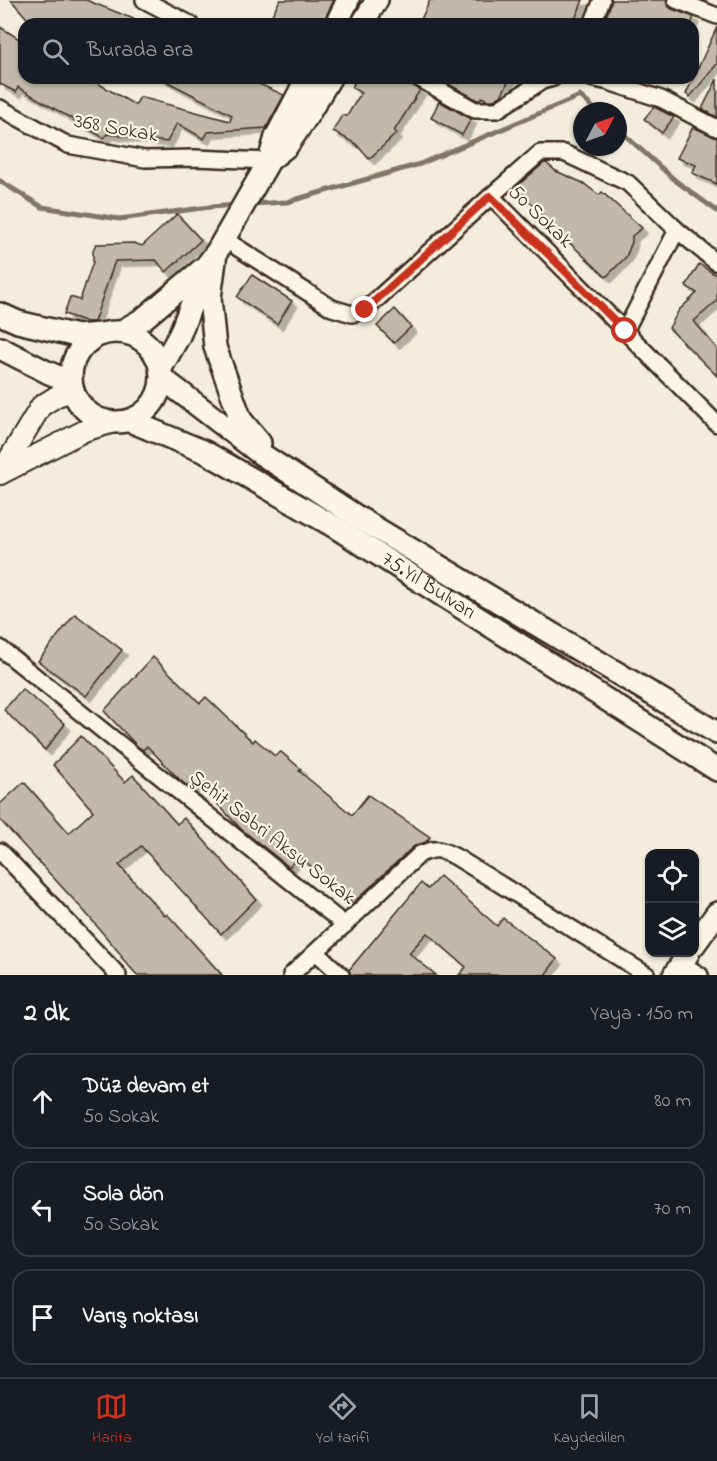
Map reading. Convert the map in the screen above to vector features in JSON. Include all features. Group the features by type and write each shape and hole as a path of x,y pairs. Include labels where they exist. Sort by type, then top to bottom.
{"main road":[{"path":"339,18 348,0"},
{"path":"366,18 378,0"},
{"path":"215,253 143,319 87,342 77,353 71,367 71,387 78,403 87,413 99,420 121,422 143,415 153,405 159,392 161,373 215,253 269,161 276,137 300,84"},
{"path":"269,161 287,146 326,84"},
{"path":"215,253 210,298 215,347 241,420 277,464"},
{"path":"0,314 18,322 77,336 110,333 134,335 146,343 155,354 161,373"},
{"path":"0,348 71,387"},
{"name":"75.Yıl Bulvarı","path":"161,373 258,452 359,518 717,733"},
{"name":"75.Yıl Bulvarı","path":"121,422 205,452 335,527 717,770"},
{"path":"699,938 717,913"}],"street":[{"path":"144,0 178,18"},
{"path":"594,18 602,0"},
{"path":"676,0 717,16"},
{"path":"429,84 475,110 497,110 537,84"},
{"path":"615,84 661,99 717,128"},
{"name":"368 Sokak","path":"0,108 68,145 145,159 195,158 269,161"},
{"path":"490,196 540,153 564,153 628,183 677,230 717,263"},
{"name":"50 Sokak","path":"215,253 332,308 352,314 365,310 490,196 717,424"},
{"path":"625,331 677,230"},
{"path":"71,387 41,406 0,474 84,431 121,422"},
{"name":"Şehit Sabri Aksu Sokak","path":"0,648 345,925 420,854 440,849 647,975"},
{"path":"0,851 118,975"},
{"path":"291,975 345,925"},
{"path":"316,952 341,975"},
{"path":"681,964 700,975"}],"building":[{"path":"11,0 86,0 131,18 27,18"},
{"path":"280,0 334,0 325,18 270,18"},
{"path":"430,0 583,0 576,18 422,18"},
{"path":"612,0 666,0 672,9 694,17 694,18 606,18"},
{"path":"0,27 18,38 18,84 99,84 135,105 140,97 230,121 232,115 172,84 259,84 284,95 266,128 208,132 204,139 177,123 167,142 107,134 104,138 18,87 16,92 0,84"},
{"path":"717,27 717,64 690,97 686,94 691,84 699,84 699,66"},
{"path":"717,79 717,117 702,109"},
{"path":"354,84 411,84 420,90 394,131 397,133 369,159 356,144 333,131 342,115 347,116 361,93 352,88"},
{"path":"448,84 507,84 501,96 494,100 482,97 478,100"},
{"path":"439,101 471,119 462,135 431,118"},
{"path":"654,107 674,117 662,133 644,119"},
{"path":"693,127 717,138 717,184 692,173 696,165 677,158"},
{"path":"544,163 583,183 599,195 602,192 642,228 632,236 626,257 606,277 554,228 516,187"},
{"path":"177,214 201,240 166,272 156,260 115,261 94,322 87,322 64,314 70,297 80,300 93,262 93,250 96,244 134,243 142,246"},
{"path":"699,264 717,276 717,301 694,321 717,349 717,376 669,328 679,310 697,293 686,286"},
{"path":"252,275 292,301 277,324 237,297"},
{"path":"395,309 411,327 394,343 377,326"},
{"path":"75,614 122,650 86,696 38,661"},
{"path":"153,657 200,703 206,697 253,742 255,739 275,756 281,752 301,769 299,771 352,815 368,795 430,837 426,842 413,847 353,903 299,856 289,867 241,829 198,783 191,789 147,746 143,750 138,747 104,711"},
{"path":"22,689 65,724 45,750 4,710"},
{"path":"81,736 125,782 133,775 177,824 184,818 256,899 221,934 141,846 119,865 222,975 137,975 85,912 0,820 0,804 24,782 69,833 93,811 53,765"},
{"path":"440,876 497,926 503,918 557,959 545,975 459,975 466,967 427,933 409,953 436,975 351,975 349,970 421,883 428,889"}],"waterway":[{"path":"251,204 287,202 420,164 580,96 587,102"},
{"path":"627,137 676,181 717,211"},
{"path":"0,181 42,207 119,219 236,205"}],"route":[{"path":"365,310 490,196 625,331"}]}
